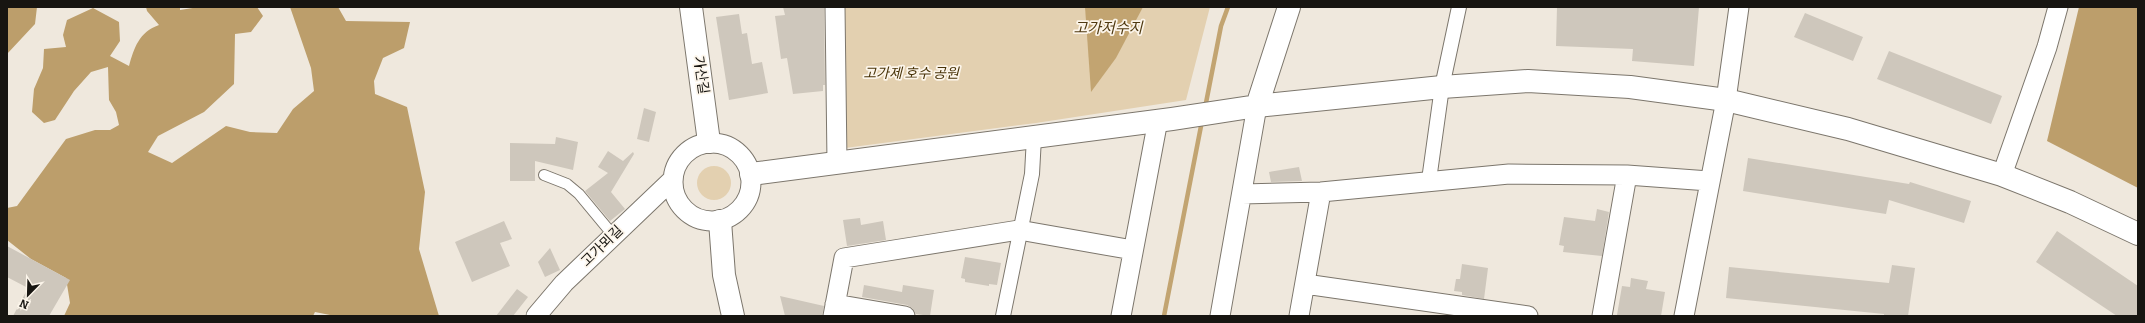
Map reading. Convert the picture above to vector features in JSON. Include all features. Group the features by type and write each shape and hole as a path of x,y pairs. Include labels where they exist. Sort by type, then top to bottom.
{"street":[{"name":"가산길","path":"691,7 709,142"},
{"path":"835,7 837,162"},
{"path":"1220,316 1242,194 1248,107 1289,7"},
{"path":"1429,180 1442,87 1459,7"},
{"path":"1684,316 1709,181 1726,100 1739,7"},
{"path":"2002,175 2047,47 2058,7"},
{"path":"751,174 1165,120 1248,107 1442,87 1528,81 1630,87 1726,100 1848,129 2002,175 2070,202 2138,234"},
{"path":"1121,316 1133,250 1165,120"},
{"path":"1003,316 1032,174 1034,137"},
{"path":"709,142 721,143 740,154 747,163 751,174 752,186 748,198 742,208 732,216 720,221 708,221 696,218 686,212 678,203 672,180 674,169 680,158 688,150 698,144 709,142"},
{"path":"1242,194 1321,192 1429,180 1509,174 1627,175 1709,181"},
{"path":"1602,316 1627,175"},
{"name":"고가뫼길","path":"536,316 564,283 672,180"},
{"path":"1299,316 1321,192"},
{"path":"720,221 724,275 733,316"},
{"path":"905,316 834,310 844,258 1020,230 1133,250"},
{"path":"1305,284 1528,316"}],"lane":[{"path":"544,175 567,184 579,194 613,235"}],"green space":[{"name":"고가제 호수 공원","path":"845,7 1210,7 1186,100 1036,123 845,148"},
{"path":"711,166 717,166 721,167 728,173 731,183 730,190 724,197 717,200 711,200 707,199 700,193 697,186 697,180 698,176 704,169"}],"shaded area":[{"path":"7,7 37,7 35,24 7,54"},
{"path":"146,7 180,7 180,10 199,7 257,7 263,16 251,32 235,34 234,84 204,112 158,136 148,152 172,163 226,126 250,132 277,133 293,109 314,91 311,68 290,7 338,7 346,21 410,22 404,48 383,58 374,81 375,94 407,107 425,192 419,249 439,316 335,316 315,312 313,316 64,316 70,303 66,278 31,259 7,240 7,208 17,206 66,139 95,130 110,130 119,125 116,112 109,100 108,67 91,72 74,91 55,120 44,123 32,112 34,89 43,68 44,49 66,47 63,35 67,20 93,8 119,22 120,41 110,56 129,66 138,41 152,28 159,25 147,11"},
{"path":"2079,7 2138,7 2138,188 2047,141"}],"water":[{"name":"고가저수지","path":"1085,7 1143,7 1116,58 1091,92"}],"building":[{"path":"783,7 824,7 825,85 823,85 823,91 793,94 787,58 781,59 775,16 785,15"},
{"path":"1557,7 1699,7 1694,66 1632,61 1633,49 1556,46"},
{"path":"1805,13 1863,37 1853,61 1794,37"},
{"path":"739,14 742,34 747,33 752,64 762,62 768,93 729,100 716,17"},
{"path":"1889,51 2002,96 1991,124 1877,79"},
{"path":"644,108 656,112 649,142 637,139"},
{"path":"556,137 578,142 573,170 535,161 535,181 510,181 510,143 555,144"},
{"path":"608,151 623,161 633,152 634,154 611,192 625,209 610,221 585,191 608,173 598,167"},
{"path":"1748,158 1909,184 1910,182 1971,201 1964,223 1889,200 1886,214 1743,191"},
{"path":"1299,167 1302,181 1271,182 1269,172"},
{"path":"1597,209 1609,212 1602,256 1563,252 1564,246 1559,245 1564,217 1595,221"},
{"path":"860,218 861,225 883,221 886,240 847,246 843,220"},
{"path":"504,221 512,239 500,243 510,266 472,282 455,242"},
{"path":"2057,231 2138,286 2138,316 2117,316 2036,262"},
{"path":"7,246 70,280 49,316 13,316 28,288 7,277"},
{"path":"550,248 560,270 545,277 538,262"},
{"path":"965,257 1001,263 997,285 989,284 989,286 965,282 965,279 961,278"},
{"path":"1462,264 1488,268 1484,299 1462,295 1462,292 1454,291 1456,279 1460,279"},
{"path":"1892,265 1915,268 1908,316 1884,316 1884,314 1726,298 1729,267 1889,283"},
{"path":"1631,278 1648,281 1646,289 1665,292 1661,316 1617,315 1622,286 1630,287"},
{"path":"864,285 902,292 903,285 934,290 930,316 916,314 912,308 907,305 862,297"},
{"path":"517,289 528,297 513,316 496,316"},
{"path":"780,296 824,306 822,316 785,316"}],"waterway":[{"path":"1205,108 1221,26 1228,7"},
{"path":"1164,316 1202,121"}]}
